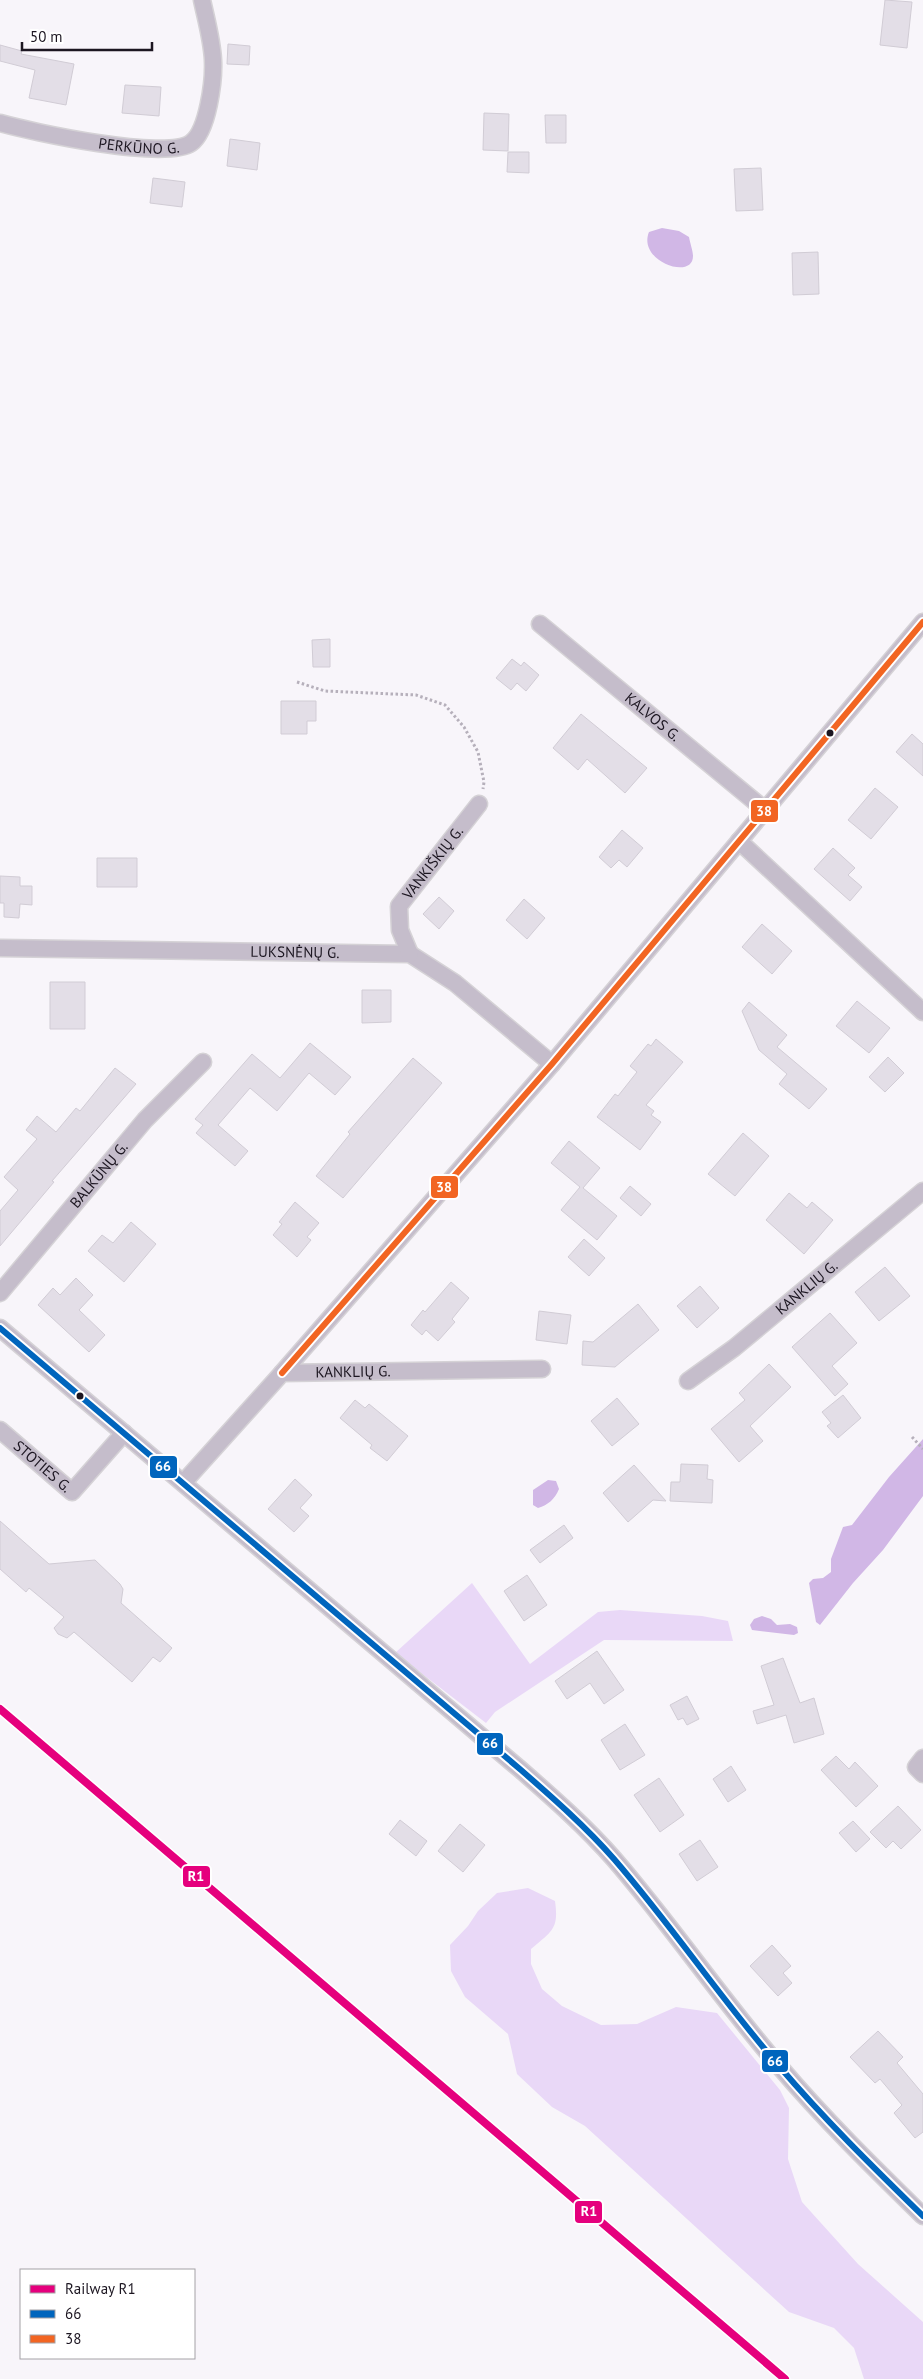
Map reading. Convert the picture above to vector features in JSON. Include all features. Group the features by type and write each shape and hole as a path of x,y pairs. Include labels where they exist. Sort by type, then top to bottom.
{"street":[{"name":"PERKŪNO G.","path":"0,123 38,134 153,149 179,148 192,142 201,128 209,103 213,60 202,0"},
{"path":"183,1483 282,1373 552,1064 923,622"},
{"name":"KALVOS G.","path":"540,624 765,810"},
{"name":"VANKIŠKIŲ G.","path":"410,954 400,930 399,906 479,804"},
{"path":"740,841 923,1012"},
{"name":"LUKSNĖNŲ G.","path":"0,948 410,954"},
{"path":"410,954 455,983 552,1064"},
{"name":"BALKŪNŲ G.","path":"0,1293 145,1120 203,1062"},
{"name":"KANKLIŲ G.","path":"688,1381 734,1348 923,1191"},
{"path":"0,1328 569,1813 613,1857 653,1905 778,2065 861,2156 923,2216"},
{"name":"KANKLIŲ G.","path":"282,1373 542,1369"},
{"name":"STOTIES G.","path":"0,1430 72,1492 124,1433"},
{"path":"923,1758 916,1766 923,1774"}],"path":[{"path":"297,682 325,691 416,695 444,706 464,727 478,752 484,782 479,804"},
{"path":"912,1437 923,1449"}],"shaded area":[{"path":"662,228 679,231 689,237 693,252 691,263 684,267 676,267 666,264 651,252 647,242 649,232"},
{"path":"923,1439 923,1496 883,1550 853,1583 820,1625 816,1622 809,1583 813,1579 823,1578 831,1572 831,1559 843,1527 852,1525 889,1477"},
{"path":"548,1480 556,1481 559,1489 551,1501 538,1508 533,1505 533,1490"},
{"path":"472,1583 530,1664 598,1612 620,1610 702,1616 728,1621 733,1641 604,1640 495,1712 486,1723 395,1653"},
{"path":"762,1616 771,1619 777,1625 790,1624 797,1627 798,1633 794,1635 752,1630 750,1625 754,1619"},
{"path":"528,1888 555,1901 555,1924 549,1933 531,1949 531,1964 542,1989 562,2006 601,2025 637,2024 676,2007 717,2013 780,2090 789,2108 788,2159 802,2202 858,2264 923,2322 923,2379 864,2379 854,2348 834,2328 789,2312 585,2126 552,2107 517,2074 508,2034 465,1997 451,1971 450,1945 468,1926 478,1911 497,1893"}],"building":[{"path":"885,0 912,2 907,48 880,45"},
{"path":"228,44 250,46 249,65 227,64"},
{"path":"0,45 22,51 21,54 74,64 66,105 29,98 35,70 0,61"},
{"path":"125,85 161,87 159,116 122,113"},
{"path":"484,113 509,114 508,151 483,150"},
{"path":"545,115 566,115 566,143 546,143"},
{"path":"230,139 260,143 257,170 227,166"},
{"path":"508,152 529,152 529,173 507,172"},
{"path":"761,168 763,210 736,211 734,169"},
{"path":"153,178 185,182 182,207 150,203"},
{"path":"818,252 819,294 793,295 792,253"},
{"path":"330,639 330,667 313,667 312,640"},
{"path":"512,659 521,666 524,662 539,675 526,691 517,683 511,690 496,678"},
{"path":"281,701 316,701 316,721 307,721 307,734 281,734"},
{"path":"581,714 647,768 625,793 587,759 578,770 553,748"},
{"path":"912,734 923,744 923,776 896,752"},
{"path":"875,788 898,807 871,839 848,820"},
{"path":"622,830 643,848 627,867 619,860 611,868 599,857"},
{"path":"833,848 855,868 848,875 862,887 850,901 814,869"},
{"path":"97,858 137,858 137,887 97,887"},
{"path":"0,876 20,877 20,886 32,886 32,905 20,904 19,918 4,917 4,903 0,903"},
{"path":"439,897 454,911 439,929 423,914"},
{"path":"524,899 545,918 527,939 506,920"},
{"path":"762,924 792,951 772,974 742,947"},
{"path":"50,982 85,982 85,1029 50,1029"},
{"path":"362,990 391,990 391,1022 362,1023"},
{"path":"857,1001 890,1028 869,1053 836,1026"},
{"path":"749,1002 787,1035 777,1047 827,1089 809,1109 779,1084 787,1074 759,1050 742,1011"},
{"path":"656,1039 683,1062 646,1105 654,1111 651,1115 661,1122 640,1150 597,1117 615,1094 618,1096 637,1072 630,1066 648,1044 651,1046"},
{"path":"310,1043 351,1077 335,1095 309,1073 277,1111 250,1088 218,1125 248,1151 235,1166 196,1133 203,1125 195,1119 252,1054 280,1078"},
{"path":"888,1057 904,1073 885,1092 869,1077"},
{"path":"413,1058 442,1083 343,1198 316,1176 350,1134 348,1132"},
{"path":"115,1068 136,1084 52,1181 54,1182 0,1246 0,1211 18,1190 4,1177 37,1139 26,1130 37,1116 56,1132 76,1108 80,1111"},
{"path":"743,1133 769,1156 735,1196 708,1174"},
{"path":"569,1141 600,1168 583,1188 617,1216 597,1240 561,1210 580,1187 551,1163"},
{"path":"630,1186 651,1204 641,1216 620,1198"},
{"path":"789,1193 807,1208 812,1202 833,1220 804,1254 766,1220"},
{"path":"295,1202 319,1223 307,1237 311,1240 297,1257 273,1235 282,1224 279,1222"},
{"path":"131,1222 156,1244 124,1282 88,1251 102,1235 113,1243"},
{"path":"584,1239 605,1258 589,1276 568,1257"},
{"path":"885,1267 910,1296 879,1321 855,1292"},
{"path":"76,1278 93,1295 79,1310 105,1335 89,1352 38,1305 53,1288 60,1295"},
{"path":"451,1282 469,1298 452,1319 455,1322 438,1341 426,1330 422,1335 411,1325"},
{"path":"700,1286 719,1308 697,1328 677,1306"},
{"path":"638,1304 659,1330 615,1367 582,1365 583,1341 593,1342"},
{"path":"539,1311 571,1315 567,1344 536,1340"},
{"path":"830,1313 857,1343 832,1366 848,1384 835,1396 792,1347"},
{"path":"769,1364 791,1387 750,1426 763,1441 739,1462 711,1429 745,1400 739,1393"},
{"path":"843,1395 861,1418 838,1438 827,1426 831,1423 822,1412"},
{"path":"617,1398 639,1424 612,1446 591,1421"},
{"path":"355,1400 365,1408 369,1404 408,1436 387,1461 370,1448 372,1445 340,1418"},
{"path":"681,1464 708,1465 707,1479 713,1480 712,1503 670,1501 671,1482 680,1482"},
{"path":"634,1465 666,1501 653,1500 628,1522 603,1493"},
{"path":"295,1479 312,1495 300,1508 309,1516 294,1532 268,1509"},
{"path":"0,1521 49,1564 95,1560 120,1584 123,1589 121,1603 172,1648 160,1662 153,1657 132,1682 74,1632 67,1638 58,1634 54,1628 64,1617 29,1588 26,1592 0,1569"},
{"path":"564,1525 573,1538 540,1563 530,1550"},
{"path":"527,1575 547,1605 524,1621 504,1591"},
{"path":"597,1651 624,1690 604,1704 590,1683 567,1699 555,1681"},
{"path":"783,1658 800,1703 814,1698 824,1734 794,1743 786,1715 757,1724 753,1711 774,1705 761,1666"},
{"path":"687,1696 699,1719 687,1725 683,1718 678,1720 670,1705"},
{"path":"625,1724 645,1755 620,1770 601,1740"},
{"path":"836,1756 849,1769 855,1762 878,1786 856,1807 821,1770"},
{"path":"731,1766 746,1790 728,1802 713,1779"},
{"path":"659,1778 684,1815 660,1832 634,1795"},
{"path":"898,1806 921,1830 901,1849 893,1841 886,1848 870,1832"},
{"path":"400,1820 427,1841 416,1856 389,1834"},
{"path":"853,1821 870,1839 856,1852 839,1833"},
{"path":"460,1824 485,1845 463,1872 438,1851"},
{"path":"700,1840 718,1867 697,1881 679,1854"},
{"path":"772,1945 791,1966 783,1973 792,1983 778,1996 750,1966"},
{"path":"878,2031 903,2057 897,2063 923,2094 923,2132 915,2138 894,2113 902,2105 880,2079 875,2083 850,2057"}],"rail line":[{"name":"R1","path":"0,1709 785,2379"}],"transit line":[{"name":"38","path":"282,1373 552,1064 923,622"},
{"name":"66","path":"0,1328 521,1770 581,1824 635,1884 737,2015 796,2086 923,2216"}]}
